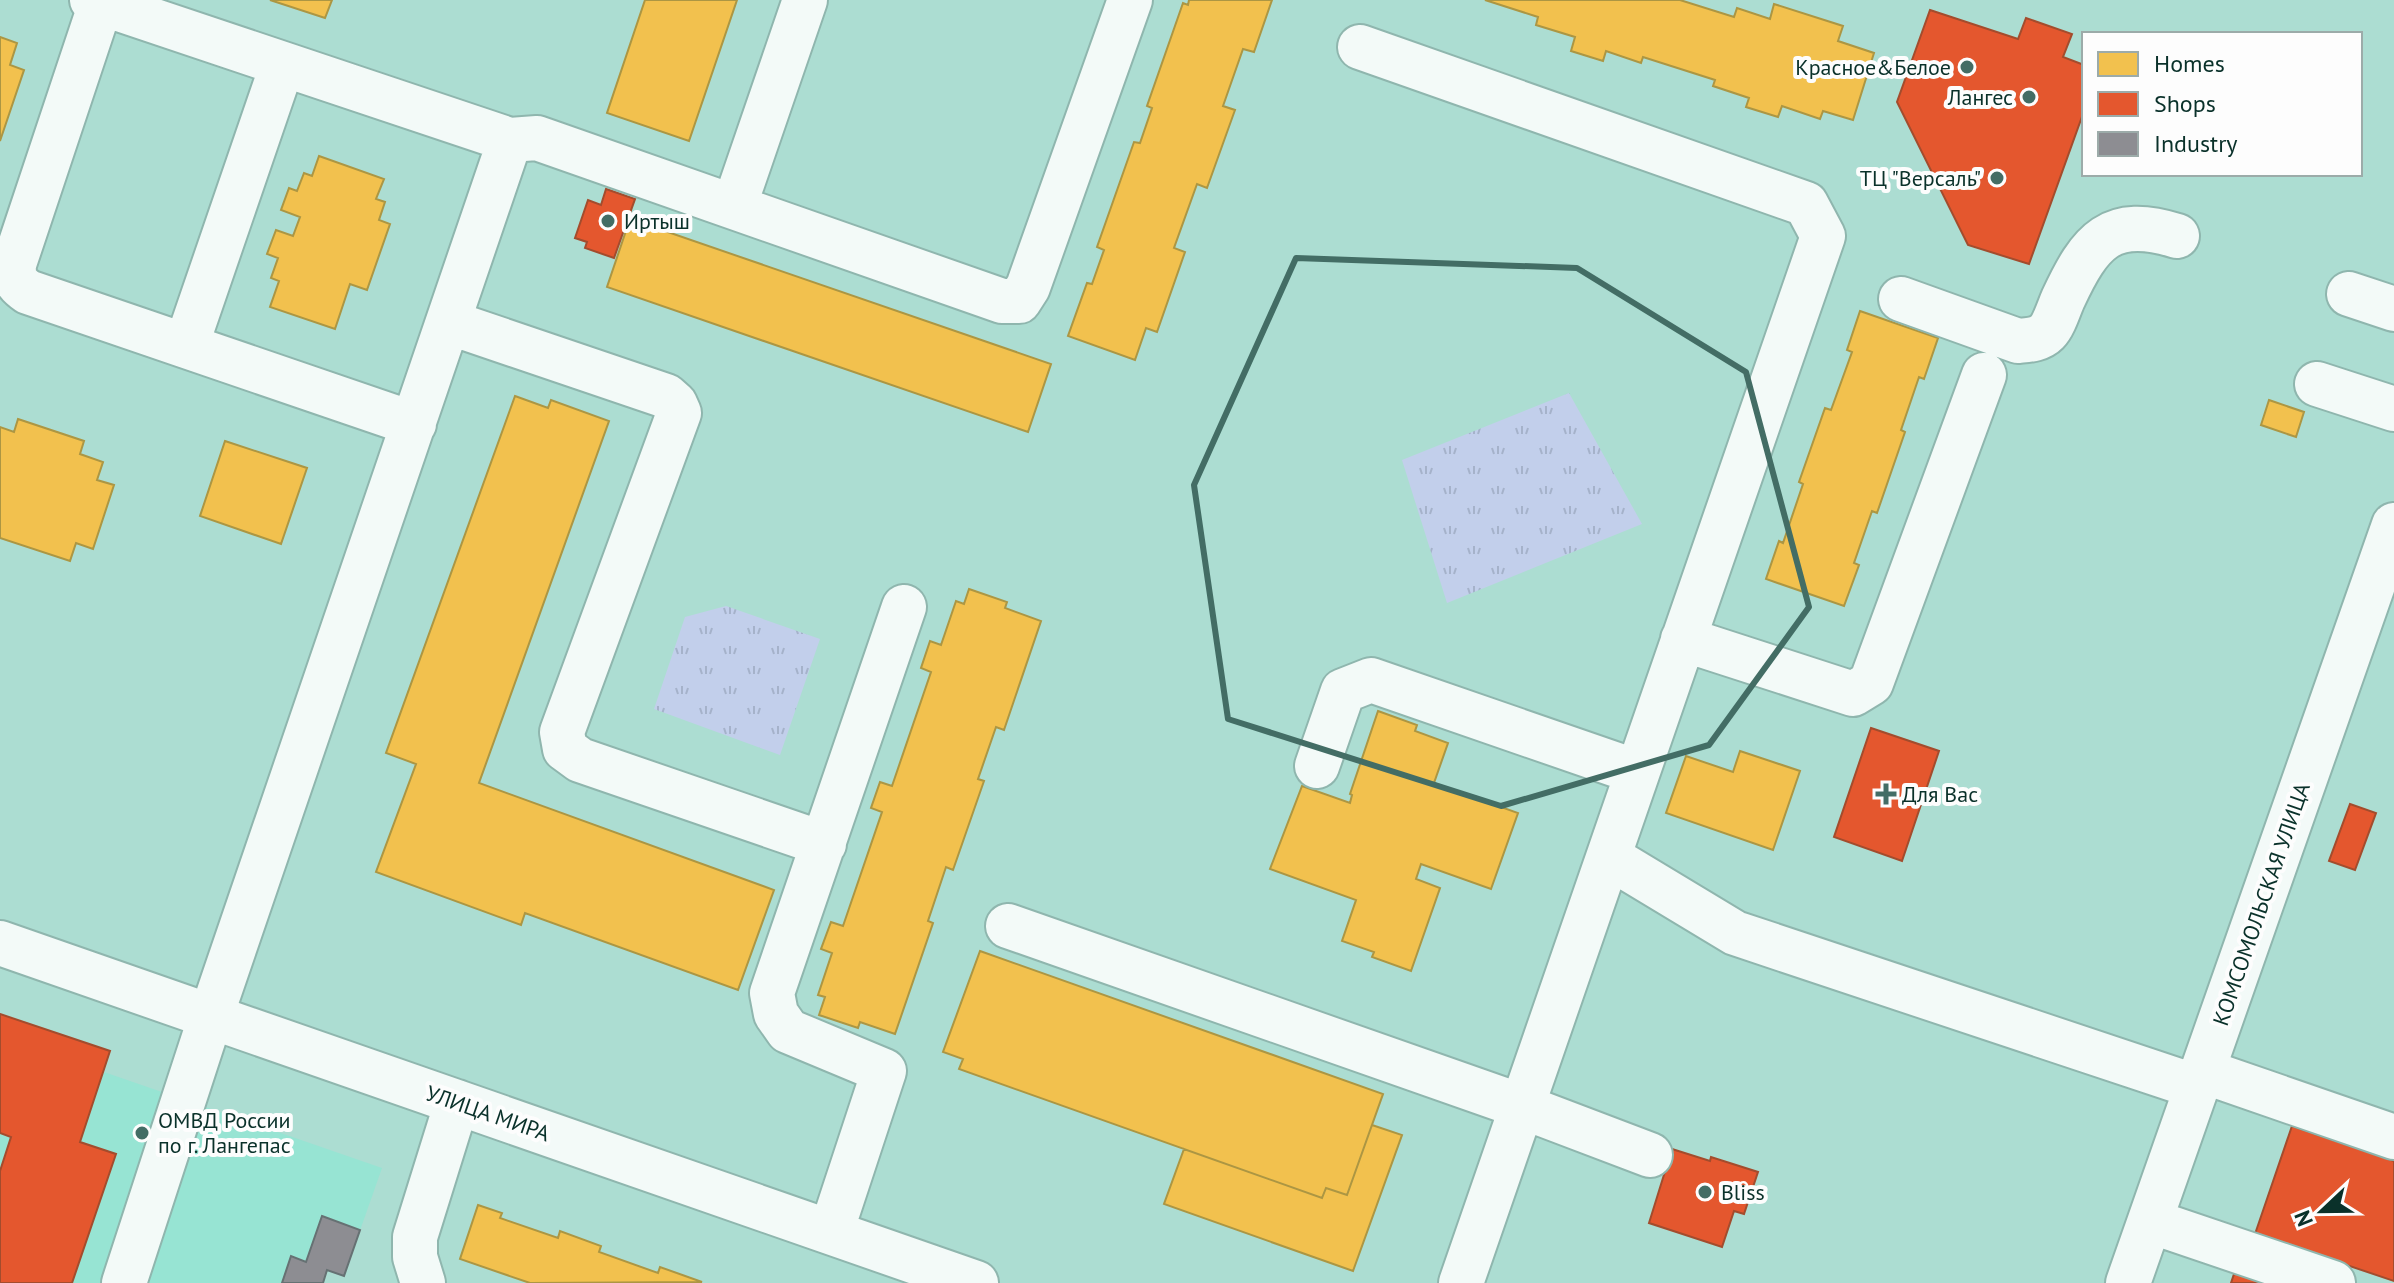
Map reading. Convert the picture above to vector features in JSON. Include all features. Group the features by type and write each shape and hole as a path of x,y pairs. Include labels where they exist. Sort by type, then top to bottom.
{"street":[{"path":"734,207 805,0"},
{"path":"414,424 28,292 18,285 13,275 14,264 96,2 510,140 537,138 1002,301 1019,301 1028,287 1130,0"},
{"path":"1360,47 1806,204 1823,236 1461,1283"},
{"path":"186,346 282,66"},
{"path":"124,1283 211,1016 510,140"},
{"path":"1901,299 2018,341 2034,340 2048,331 2076,272 2093,248 2113,233 2132,227 2150,227 2177,236"},
{"path":"2349,294 2394,309"},
{"path":"448,322 666,396 679,413 562,732 565,749 580,760 824,844"},
{"path":"1683,639 1853,694 1871,683 1984,375"},
{"path":"2317,384 2394,409"},
{"name":"КОМСОМОЛЬСКАЯ УЛИЦА","path":"2128,1283 2394,525"},
{"path":"831,1232 884,1071 788,1031 776,1014 772,993 904,607"},
{"path":"1317,766 1343,691 1371,680 1637,772"},
{"path":"1609,857 1735,933 2394,1137"},
{"path":"1008,926 1521,1106 1650,1155"},
{"name":"УЛИЦА МИРА","path":"0,943 976,1283"},
{"path":"423,1283 415,1257 415,1237 457,1102"},
{"path":"2150,1221 2333,1283"}],"highlighted area":[{"path":"1296,258 1577,268 1746,372 1809,607 1709,745 1501,806 1228,719 1194,485"}],"shaded area":[{"name":"ОМВД России по г. Лангепас","path":"0,1014 110,1051 104,1072 382,1168 344,1276 327,1271 323,1283 0,1283"}],"green space":[{"path":"1569,393 1642,524 1447,603 1402,460"},
{"path":"726,606 820,639 780,755 654,709 685,617"}],"building: Homes":[{"path":"270,0 332,0 325,18"},
{"path":"645,0 737,0 689,141 607,113"},
{"path":"1189,0 1272,0 1254,52 1243,49 1223,106 1235,110 1207,188 1197,184 1174,248 1185,252 1157,332 1146,328 1135,360 1068,336 1087,283 1092,284 1104,250 1097,247 1134,142 1140,143 1152,108 1147,106 1183,3 1188,5"},
{"path":"1485,0 1680,0 1734,17 1737,8 1770,19 1774,4 1843,26 1838,41 1874,53 1853,120 1823,111 1820,119 1782,106 1778,117 1746,107 1749,98 1713,86 1715,80 1643,57 1641,63 1606,51 1603,61 1571,51 1575,37 1536,25 1538,17"},
{"path":"0,37 17,43 10,65 24,70 0,141"},
{"path":"319,156 384,179 376,199 385,202 379,220 390,224 367,290 350,284 335,329 270,307 279,281 271,278 278,258 267,254 276,230 293,236 300,217 281,210 289,188 297,191 304,173 312,176"},
{"path":"630,219 1051,364 1028,432 607,287"},
{"path":"1860,311 1938,338 1924,379 1919,377 1901,430 1905,432 1877,513 1872,511 1854,563 1859,565 1844,606 1766,579 1779,541 1783,543 1803,484 1799,482 1825,408 1831,410 1852,352 1847,350"},
{"path":"515,396 548,408 551,400 609,421 479,783 774,890 738,990 525,913 521,925 376,872 416,764 386,753"},
{"path":"2269,400 2304,412 2296,437 2261,425"},
{"path":"18,419 84,441 80,454 103,462 97,480 114,485 93,549 76,543 70,561 0,538 0,427 14,432"},
{"path":"225,441 307,468 281,544 200,516"},
{"path":"969,589 1007,602 1005,608 1041,621 1004,730 996,727 978,779 984,781 953,870 946,867 928,921 933,923 895,1034 860,1022 858,1028 819,1015 825,997 818,995 832,953 821,949 831,922 843,926 882,812 871,808 880,782 892,786 931,672 921,668 930,641 941,645 956,601 964,604"},
{"path":"1378,711 1417,725 1415,731 1448,743 1434,783 1518,813 1491,889 1421,864 1416,879 1440,888 1411,971 1372,957 1374,952 1342,941 1356,900 1270,869 1302,786 1350,803 1350,794"},
{"path":"1740,751 1800,771 1773,850 1666,813 1686,756 1733,772"},
{"path":"980,951 1383,1094 1347,1195 1326,1188 1322,1198 959,1069 963,1059 943,1052"},
{"path":"1372,1125 1402,1135 1353,1271 1164,1204 1184,1149 1322,1198 1326,1188 1347,1195"},
{"path":"478,1205 502,1213 500,1218 558,1238 560,1231 601,1246 599,1252 658,1273 660,1267 702,1282 530,1283 460,1259"}],"building: Shops":[{"name":"ТЦ \"Версаль\"","path":"1930,10 2018,39 2026,18 2072,34 2063,57 2082,64 2082,117 2029,264 1968,245 1897,102"},
{"path":"606,189 635,199 614,258 585,248 587,242 575,238 588,200 601,205"},
{"name":"Для Вас","path":"1871,728 1939,751 1902,861 1834,837"},
{"path":"2350,804 2376,813 2355,870 2329,861"},
{"path":"0,1014 110,1051 80,1142 116,1154 72,1283 0,1283 0,1171 11,1137 0,1133"},
{"path":"2292,1126 2394,1161 2394,1281 2255,1234"},
{"name":"Bliss","path":"1672,1149 1758,1172 1744,1214 1734,1211 1722,1247 1649,1223"},
{"path":"2236,1268 2279,1283 2231,1283"}],"building: Industry":[{"path":"322,1216 360,1230 344,1276 327,1270 323,1283 282,1283 291,1256 306,1262"}],"place":[{"name":"Красное&Белое","path":"1967,67"},
{"name":"Лангес","path":"2029,97"},
{"name":"ТЦ \"Версаль\"","path":"1997,178"},
{"name":"Иртыш","path":"608,221"},
{"name":"Для Вас","path":"1886,794"},
{"name":"ОМВД России по г. Лангепас","path":"142,1133"},
{"name":"Bliss","path":"1705,1192"}]}
